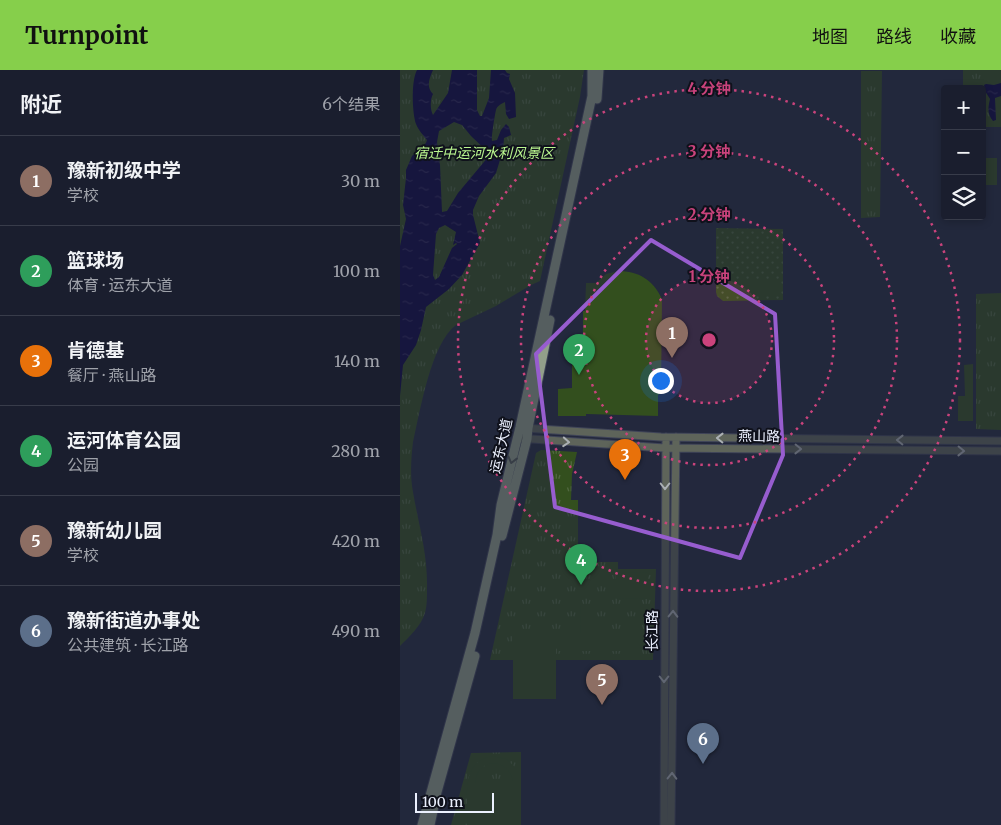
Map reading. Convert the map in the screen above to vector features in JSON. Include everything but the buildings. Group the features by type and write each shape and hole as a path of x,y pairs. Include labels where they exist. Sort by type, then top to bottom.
{"main road":[{"name":"运东大道","path":"430,825 437,792 478,649 592,96 592,70"},
{"name":"运东大道","path":"524,428 598,94 599,70"},
{"name":"运东大道","path":"422,825 472,648 497,535 501,505 522,439"}],"street":[{"name":"燕山路","path":"524,428 666,437 1001,441"},
{"name":"长江路","path":"664,825 666,437"},
{"name":"长江路","path":"671,825 676,437"},
{"name":"燕山路","path":"522,439 665,448 1001,451"}],"highlighted area":[{"path":"651,240 775,314 783,455 740,558 555,507 536,354"}],"green space":[{"name":"宿迁中运河水利风景区","path":"400,70 584,70 580,97 540,281 496,306 456,325 447,334 433,362 413,442 411,467 412,486 426,564 427,604 421,622 400,646"},
{"path":"963,70 1001,70 1001,127 986,127 986,85 963,85"},
{"path":"861,71 882,71 880,217 861,218"},
{"path":"986,158 997,158 997,185 986,185"},
{"path":"716,228 783,229 783,300 723,301 717,296"},
{"path":"491,236 504,236 504,264 491,264"},
{"path":"626,271 644,278 650,282 662,299 661,393 658,395 658,416 586,414 586,416 558,416 558,389 572,388 572,361 583,361 583,311 585,311 586,283 596,283 606,274"},
{"path":"725,281 781,281 781,296 725,296"},
{"path":"1001,293 1001,430 976,429 976,294"},
{"path":"973,364 973,421 958,421 958,396 965,396 964,365"},
{"path":"541,450 577,452 572,474 571,500 578,500 578,562 618,562 618,569 656,569 653,660 556,660 556,699 513,699 513,660 490,660 536,453"},
{"path":"616,572 647,573 647,599 616,598"},
{"path":"581,606 597,606 597,633 642,633 642,657 627,657 627,651 558,651 558,633 580,633"},
{"path":"513,633 556,633 556,699 513,699"},
{"path":"521,752 521,825 451,825 471,753"},
{"path":"493,756 506,759 516,768 521,768 521,825 468,825 467,793 470,773 482,759","holes":["495,763 509,771 513,783 475,783 478,773 482,768"]}],"water":[{"path":"417,70 433,70 429,86 433,94 431,110 433,115 448,93 452,70 477,70 477,110 480,116 482,116 489,98 491,70 505,70 510,74 509,79 515,93 516,117 509,119 506,114 505,102 499,105 493,126 492,141 497,140 506,124 511,135 504,138 503,150 496,173 479,196 473,210 480,243 462,275 449,289 426,307 416,345 403,365 400,396 400,246 406,219 403,205 406,170 412,156 427,140 418,129 415,119 413,97","holes":["454,122 462,125 489,153 489,156 458,193 447,211 442,212 437,142 439,131","445,225 456,232 453,245 457,244 452,248 439,277 435,280 433,275 436,234 439,228"]},
{"path":"1001,83 1001,96 995,98 996,120 993,121 988,111 990,99 986,93 986,85 984,85 986,84 994,85"}],"place":[{"name":"豫新初级中学","path":"672,358"},
{"name":"篮球场","path":"579,375"},
{"name":"肯德基","path":"625,480"},
{"name":"运河体育公园","path":"581,585"},
{"name":"豫新幼儿园","path":"602,705"},
{"name":"豫新街道办事处","path":"703,764"}]}
